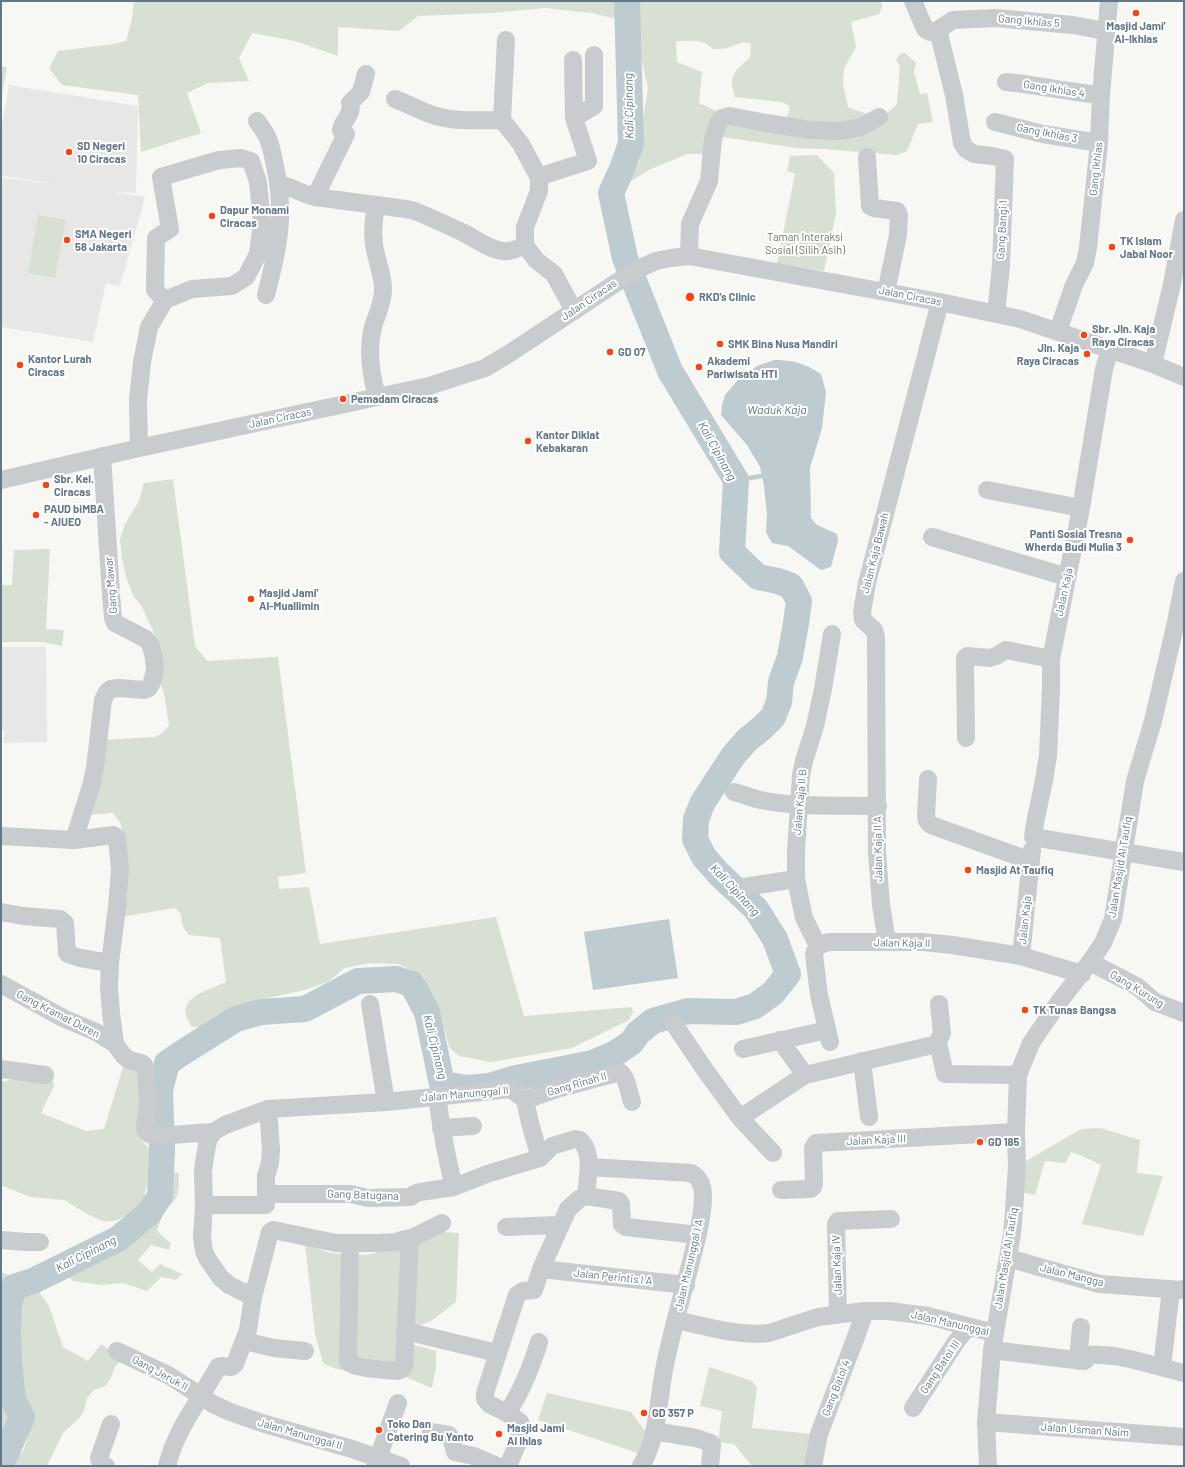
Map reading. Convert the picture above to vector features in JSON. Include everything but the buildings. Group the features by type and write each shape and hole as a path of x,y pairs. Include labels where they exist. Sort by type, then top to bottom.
{"street":[{"path":"913,1 920,20 927,31 930,32 938,30"},
{"name":"Gang Ikhlas","path":"1058,331 1074,285 1088,254 1099,143 1105,30 1109,1"},
{"name":"Gang Ikhlas 5","path":"938,30 953,20 995,18 1073,25 1105,30"},
{"name":"Gang Bangi 1","path":"938,30 954,95 962,143 966,149 974,154 992,156 1005,160 1006,164 1001,266 996,314"},
{"path":"506,40 502,120 521,144 538,177 539,191 525,227 525,244 536,260 554,274 574,311"},
{"path":"574,118 594,106 594,55"},
{"path":"538,177 588,161 574,118 573,60"},
{"path":"315,197 346,134 341,130 341,126 350,112 351,101 361,92 366,74"},
{"name":"Gang Ikhlas 4","path":"1006,82 1031,84 1072,93 1101,96"},
{"path":"395,99 442,117 471,120 502,120"},
{"path":"689,256 690,224 709,181 713,139 719,121 730,116 809,130 840,131 861,128 879,117"},
{"path":"258,121 270,143 279,184 281,201 278,243 266,295"},
{"name":"Gang Ikhlas 3","path":"994,122 1043,134 1099,143"},
{"path":"867,157 870,206 874,208 898,211 899,215 898,235 886,292"},
{"path":"139,448 138,400 142,362 149,327 165,300 192,289 232,286 246,277 258,254 262,223 258,182 251,161 240,158 220,160 161,177 170,228 156,238 155,290 165,300"},
{"path":"279,184 292,187 304,194 315,197 415,211 487,246 502,251 509,252 519,249 525,244"},
{"path":"376,205 374,244 381,273 383,290 382,300 372,332 370,355 373,383 378,397"},
{"path":"1153,364 1172,284 1184,220"},
{"name":"Jalan Ciracas","path":"1,480 102,456 429,386 479,371 510,353 620,279 649,264 671,258 689,256 940,302 996,314 1058,331 1184,376"},
{"name":"Jalan Kaja Bawah","path":"878,806 876,637 874,630 863,620 862,612 869,575 940,302"},
{"name":"Jalan Kaja","path":"1021,956 1035,823 1048,756 1051,659 1081,508 1103,377 1110,349"},
{"name":"Gang Mawar","path":"74,840 96,768 103,700 107,692 112,689 119,688 144,690 148,688 152,682 156,663 151,646 146,639 115,623 113,618 110,594 102,456"},
{"path":"987,490 1081,508"},
{"path":"932,537 1067,577"},
{"name":"Jalan Masjid Al Taufiq","path":"988,1466 986,1422 993,1342 1012,1234 1017,1166 1016,1132 1018,1075 1031,1043 1045,1020 1086,968 1105,939 1113,919 1135,781 1180,623 1184,581"},
{"name":"Jalan Kaja II B","path":"818,946 804,918 796,879 796,850 801,775 815,726 832,634"},
{"path":"966,738 965,658 967,656 990,658 1006,650 1051,659"},
{"path":"928,779 926,816 927,821 931,825 1031,860"},
{"name":"Jalan Kaja II A","path":"734,792 758,800 799,805 878,806 877,852 886,942"},
{"path":"1,836 74,840 115,836 118,840 119,887 110,962 109,988 115,1044"},
{"path":"1034,837 1184,862"},
{"path":"744,887 796,879"},
{"path":"1,912 23,916 60,919 65,923 68,954 80,958 110,962"},
{"name":"Jalan Kaja II","path":"818,946 822,943 829,942 923,942 1021,956 1086,968"},
{"path":"743,1049 780,1040 828,1036 819,994 814,955 818,946"},
{"name":"Gang Kurung","path":"1086,968 1138,987 1155,1002 1184,1013"},
{"name":"Gang Kramat Duren","path":"1,984 65,1019 96,1032 115,1044 123,1055 129,1060 144,1065 148,1081 145,1126 148,1132 152,1134 170,1135 213,1132"},
{"path":"370,1004 386,1102"},
{"path":"740,1118 805,1075 936,1045 942,1034 939,1004"},
{"path":"674,1024 740,1118 773,1153"},
{"path":"780,1040 805,1075"},
{"path":"936,1045 939,1047 945,1074 1018,1075"},
{"path":"862,1061 869,1117"},
{"path":"1,1069 45,1075"},
{"name":"Gang Rinah II","path":"525,1100 560,1088 620,1072 625,1080 632,1102"},
{"name":"Jalan Manunggal II","path":"213,1132 225,1125 268,1109 386,1102 510,1089 525,1100 540,1158"},
{"path":"437,1096 441,1128 454,1187"},
{"path":"204,1205 265,1206 267,1202 266,1176 270,1158 268,1109"},
{"path":"441,1128 473,1126"},
{"path":"213,1132 208,1141 205,1156 202,1236 204,1251 220,1277 229,1284 253,1297"},
{"name":"Jalan Kaja III","path":"781,1190 810,1189 813,1187 813,1148 816,1143 1016,1132"},
{"path":"540,1158 552,1146 575,1139 580,1140 586,1149 589,1168 586,1196"},
{"name":"Gang Batugana","path":"266,1194 351,1194 368,1198 411,1197 420,1192 454,1187 487,1174 540,1158"},
{"name":"Jalan Manunggal I A","path":"589,1168 691,1173 696,1175 699,1179 703,1195 698,1235 676,1320"},
{"path":"508,1466 519,1440 521,1424 489,1404 485,1393 517,1295 522,1291 534,1290 541,1269 568,1209 586,1196 619,1201 621,1204 621,1222 623,1226 698,1235"},
{"name":"Jalan Kaja IV","path":"838,1314 836,1224 838,1221 891,1219"},
{"path":"168,1466 180,1429 219,1367 231,1367 235,1364 248,1330 253,1297 263,1254 271,1231 274,1230 325,1242 350,1244 395,1242 410,1238 442,1223"},
{"path":"506,1227 560,1225"},
{"path":"350,1244 348,1362 350,1364 362,1367 400,1371 404,1366 410,1238"},
{"path":"1,1240 40,1242"},
{"name":"Jalan Mangga","path":"1008,1258 1100,1284 1178,1289"},
{"name":"Jalan Perintis I A","path":"541,1269 686,1285"},
{"path":"1162,1367 1178,1289"},
{"name":"Jalan Manunggal","path":"676,1320 750,1334 763,1334 774,1332 811,1319 838,1314 864,1311 889,1311 928,1316 968,1327 993,1342 1078,1361"},
{"name":"Gang Batol 4","path":"813,1466 819,1434 857,1334 864,1311"},
{"path":"641,1466 648,1453 654,1431 664,1367 676,1320"},
{"name":"Gang Batol III","path":"912,1408 956,1342 968,1327"},
{"path":"1081,1327 1078,1361 1086,1360 1087,1356 1090,1355 1103,1356 1132,1360 1184,1372"},
{"path":"405,1331 497,1353"},
{"path":"244,1341 274,1348 305,1351"},
{"path":"506,1414 519,1394 525,1381 539,1342"},
{"name":"Gang Jeruk II","path":"117,1351 170,1376 201,1397"},
{"name":"Jalan Manunggal II","path":"201,1397 244,1418 321,1439 377,1462 401,1466"},
{"path":"377,1462 398,1403"},
{"name":"Jalan Usman Naim","path":"986,1422 1184,1438"},
{"path":"106,1466 101,1464 99,1458 111,1424"},
{"path":"654,1431 696,1438 711,1443 710,1466"},
{"path":"430,1432 449,1435 451,1438 453,1459 474,1456 498,1466"}],"shaded area":[{"path":"9,85 138,106 136,193 114,192 145,197 120,286 106,283 93,342 1,327 1,178 58,184 1,176 1,129"},
{"path":"1,647 46,647 47,742 4,743 4,731 1,731"}],"green space":[{"path":"134,1 881,1 882,7 879,14 851,22 856,47 844,68 843,85 848,107 873,116 886,114 897,104 900,66 896,60 900,54 905,53 916,63 914,72 920,94 927,93 933,122 918,124 907,151 897,155 796,148 723,137 728,122 782,120 788,114 789,106 782,102 735,97 732,78 736,70 750,58 750,43 742,43 726,48 713,49 709,45 701,42 676,41 677,62 702,72 699,103 716,111 706,154 687,154 649,170 631,181 640,160 643,119 648,88 639,48 628,22 592,13 546,8 491,13 418,16 399,31 338,27 338,56 295,41 252,33 239,58 249,81 208,83 187,93 201,133 141,152 138,95 62,85 49,68 58,51 114,44 126,41 132,19"},
{"path":"1,67 7,67 1,98"},
{"name":"Taman Interaksi Sosial (Silih Asih)","path":"817,155 834,173 836,213 824,271 777,264 795,174 787,171 790,156"},
{"path":"38,215 66,220 55,278 28,273"},
{"path":"173,479 195,646 207,661 278,657 306,873 278,877 279,889 309,887 320,944 496,917 524,1016 632,1007 633,1012 629,1020 572,1048 491,1062 459,1056 449,1047 444,1027 423,975 398,964 370,963 345,968 329,981 305,990 262,999 203,1027 192,1027 187,1017 186,1009 188,1003 201,993 226,982 220,938 189,935 182,925 181,914 175,908 120,917 123,870 121,824 113,813 87,815 103,740 155,737 163,733 169,725 164,693 160,683 159,644 141,605 134,597 127,580 122,559 120,539 125,524 140,499 144,483"},
{"path":"50,549 46,629 64,630 62,646 42,642 1,642 1,585 12,585 14,550"},
{"path":"125,1061 152,1063 138,1130 142,1140 149,1149 148,1178 144,1198 134,1212 117,1220 105,1222 89,1215 64,1200 30,1197 1,1185 1,1082 21,1079 53,1081 54,1086 41,1113 86,1131 104,1129"},
{"path":"1100,1128 1140,1140 1137,1173 1163,1176 1143,1236 1082,1224 1101,1165 1078,1154 1071,1152 1065,1163 1045,1161 1035,1195 1024,1193 1026,1161 1081,1129"},
{"path":"167,1173 179,1173 178,1193 174,1201 165,1207 157,1230 171,1243 169,1250 151,1245 138,1260 152,1272 160,1264 182,1274 176,1280 161,1277 147,1291 123,1283 102,1285 73,1281 64,1273 121,1242 149,1221 159,1210 165,1198"},
{"path":"441,1232 459,1233 456,1302 431,1321 414,1328 414,1345 436,1351 436,1367 432,1388 401,1376 349,1371 330,1367 323,1363 315,1333 305,1244 330,1253 366,1255 399,1247"},
{"path":"4,1273 13,1277 14,1281 1,1301 1,1274"},
{"path":"35,1286 49,1306 63,1347 88,1361 101,1344 121,1358 114,1369 111,1378 105,1386 94,1390 87,1398 84,1411 79,1418 63,1433 47,1466 8,1466 17,1459 23,1451 27,1441 29,1426 29,1419 22,1395 15,1331 15,1313 25,1291"},
{"path":"1,1301 4,1361 13,1420 4,1447 1,1450"},
{"path":"709,1367 752,1381 757,1388 752,1428 822,1435 820,1461 825,1466 752,1466 734,1444 718,1442 722,1411 700,1406"},
{"path":"547,1393 631,1412 645,1431 638,1453 538,1420"}],"water":[{"name":"Waduk Kaja","path":"774,360 799,363 821,374 826,392 822,428 810,468 811,518 817,525 837,534 838,541 831,567 821,570 788,546 772,543 766,532 767,514 760,467 747,445 721,415 725,395 737,381 757,366"},
{"path":"669,919 678,978 593,990 584,932"}],"waterway":[{"name":"Kali Cipinang","path":"1,1460 5,1456 22,1417 13,1400 9,1363 9,1304 14,1287 33,1281 118,1239 149,1213 160,1196 162,1150 160,1090 167,1063 236,1019 261,1012 305,1009 358,981 396,979 412,984 427,1012 442,1084 468,1088 490,1086 516,1078 593,1063 616,1053 632,1042 638,1033 653,1021 688,1011 736,1012 755,1006 773,993 788,974 775,939 756,909 719,874 704,857 695,839 696,819 703,802 733,756 747,740 773,717 779,702 781,682 790,657 799,601 791,586 778,581 758,577 732,552 736,480 670,371 625,258 611,193 631,144 627,1"},
{"path":"736,480 762,476"}],"place":[{"name":"Masjid Jami' Al-Ikhlas","path":"1136,13"},
{"name":"SD Negeri 10 Ciracas","path":"69,152"},
{"name":"Dapur Monami Ciracas","path":"212,216"},
{"name":"SMA Negeri 58 Jakarta","path":"67,240"},
{"name":"TK Islam Jabal Noor","path":"1112,247"},
{"name":"RKD's Clinic","path":"690,297"},
{"name":"Sbr. Jln. Kaja Raya Ciracas","path":"1084,335"},
{"name":"SMK Bina Nusa Mandiri","path":"720,344"},
{"name":"GD 07","path":"610,352"},
{"name":"Jln. Kaja Raya Ciracas","path":"1087,354"},
{"name":"Kantor Lurah Ciracas","path":"20,365"},
{"name":"Akademi Pariwisata HTI","path":"699,367"},
{"name":"Pemadam Ciracas","path":"343,399"},
{"name":"Kantor Diklat Kebakaran","path":"528,441"},
{"name":"Sbr. Kel. Ciracas","path":"46,485"},
{"name":"PAUD biMBA - AIUEO","path":"36,515"},
{"name":"Panti Sosial Tresna Wherda Budi Mulia 3","path":"1130,540"},
{"name":"Masjid Jami' Al-Muallimin","path":"251,599"},
{"name":"Masjid At Taufiq","path":"968,870"},
{"name":"TK Tunas Bangsa","path":"1025,1010"},
{"name":"GD 185","path":"980,1142"},
{"name":"GD 357 P","path":"644,1413"},
{"name":"Toko Dan Catering Bu Yanto","path":"379,1430"},
{"name":"Masjid Jami Al Ihlas","path":"499,1434"}]}
